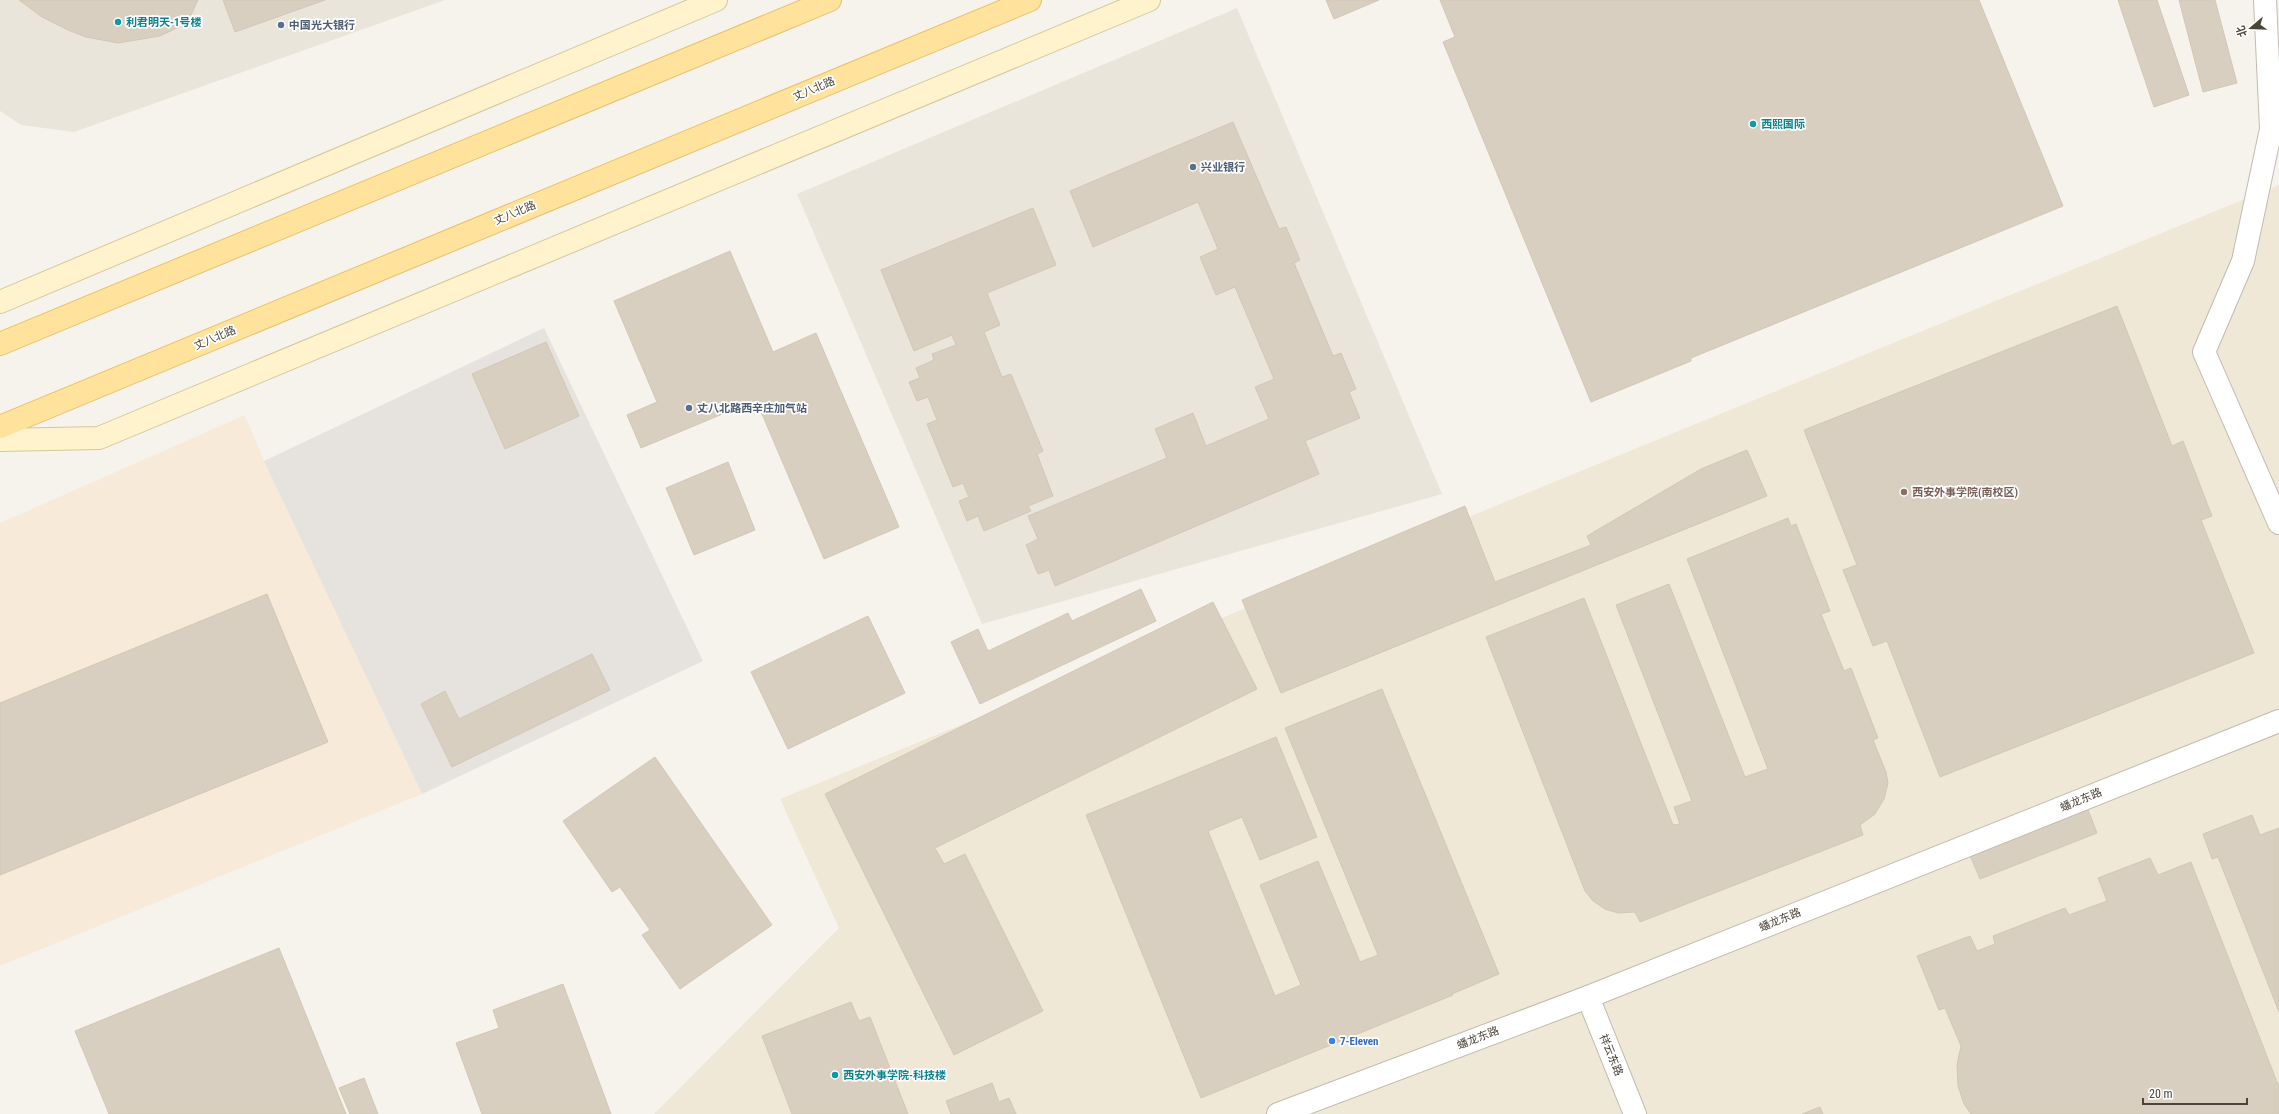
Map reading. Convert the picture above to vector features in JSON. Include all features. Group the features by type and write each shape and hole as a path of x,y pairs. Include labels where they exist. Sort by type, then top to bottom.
{"main road":[{"path":"0,302 716,0"},
{"path":"0,344 830,0"},
{"name":"丈八北路","path":"0,427 1030,0"},
{"path":"0,440 99,438 1149,0"}],"street":[{"path":"2265,0 2271,129 2243,261 2204,352 2279,523"},
{"name":"蟠龙东路","path":"1278,1114 1588,997 2279,721"},
{"name":"祥云东路","path":"1588,997 1635,1114"}],"shaded area":[{"path":"0,0 445,0 74,132 21,125 0,111"},
{"path":"1237,8 1442,494 982,624 797,194"},
{"name":"西安外事学院(南校区)","path":"2279,185 2279,1114 654,1114 839,928 780,799"},
{"path":"544,328 703,661 422,794 264,461"},
{"path":"245,415 264,461 422,794 0,966 0,523"}],"building":[{"name":"利君明天-1号楼","path":"19,0 198,0 191,15 179,27 160,36 118,43 86,37 68,30 42,17"},
{"path":"223,0 325,0 235,32"},
{"path":"1326,0 1379,0 1334,19"},
{"name":"西熙国际","path":"1440,0 1979,0 2063,206 1691,358 1691,361 1591,402 1443,42 1455,37"},
{"path":"2118,0 2157,0 2189,95 2154,107"},
{"path":"2179,0 2215,0 2237,83 2203,92"},
{"path":"1233,122 1279,229 1286,227 1300,260 1294,263 1333,356 1341,353 1356,389 1349,392 1360,418 1305,441 1319,474 1055,586 1049,570 1038,574 1026,545 1038,539 1028,516 1167,458 1155,429 1193,413 1206,446 1269,419 1255,387 1274,379 1235,287 1216,295 1200,257 1218,249 1198,202 1093,247 1070,191"},
{"path":"1033,208 1056,265 987,293 1000,325 984,332 1002,377 1011,374 1043,451 1037,454 1053,496 1028,506 1031,511 984,531 978,516 967,521 959,501 969,497 963,483 953,487 927,424 937,420 928,397 917,401 909,382 920,378 916,368 934,360 932,354 956,345 952,335 914,351 881,270"},
{"name":"丈八北路西辛庄加气站","path":"730,251 773,352 816,333 899,527 824,559 756,400 641,448 627,415 657,402 614,301"},
{"path":"2117,306 2172,446 2183,441 2212,516 2201,520 2254,653 1940,777 1887,641 1873,646 1843,570 1857,565 1804,430"},
{"path":"546,342 579,416 505,449 472,374"},
{"path":"1747,450 1767,496 1281,693 1242,600 1465,506 1495,582 1591,545 1587,536 1701,469"},
{"path":"728,462 755,530 694,555 666,488"},
{"path":"1788,518 1791,526 1796,524 1830,611 1821,614 1844,671 1851,668 1878,738 1873,740 1886,772 1888,783 1884,799 1875,814 1860,825 1863,835 1640,922 1635,912 1618,913 1605,909 1593,901 1585,891 1486,637 1584,598 1673,825 1680,824 1674,807 1692,801 1616,605 1669,584 1745,777 1768,769 1687,559"},
{"path":"1141,589 1156,621 980,704 951,642 978,629 988,651 1068,613 1072,621"},
{"path":"267,594 328,742 0,875 0,703"},
{"path":"1213,602 1257,689 935,848 944,864 965,854 1043,1011 954,1055 825,794"},
{"path":"868,616 905,693 788,749 751,672"},
{"path":"592,654 610,690 452,767 421,704 445,691 459,719"},
{"path":"1382,689 1499,974 1452,994 1453,995 1201,1098 1086,815 1276,737 1317,837 1260,860 1242,817 1208,831 1275,996 1301,985 1260,885 1318,861 1360,962 1378,955 1285,728"},
{"path":"655,757 772,925 680,989 642,935 650,930 620,887 612,892 563,821"},
{"path":"2087,807 2097,833 1980,879 1969,853"},
{"path":"2252,815 2260,835 2279,828 2279,1012 2218,857 2212,859 2203,834"},
{"path":"2150,858 2158,875 2191,862 2279,1087 2279,1114 1971,1114 1964,1104 1958,1086 1957,1065 1961,1046 1945,1008 1939,1010 1917,956 1970,936 1977,951 1995,944 1993,936 2065,908 2069,915 2107,901 2098,878"},
{"path":"279,948 346,1114 109,1114 75,1031"},
{"path":"563,984 611,1114 482,1114 456,1043 499,1028 493,1010"},
{"name":"西安外事学院-科技楼","path":"851,1002 859,1021 870,1017 908,1114 792,1114 762,1036"},
{"path":"364,1078 378,1114 350,1114 339,1088"},
{"name":"西安外事学院-科技楼","path":"992,1083 999,1102 1009,1098 1016,1114 951,1114 946,1101"},
{"path":"1820,1107 1823,1114 1802,1114"}],"place":[{"name":"利君明天-1号楼","path":"118,22"},
{"name":"中国光大银行","path":"281,25"},
{"name":"西熙国际","path":"1753,124"},
{"name":"兴业银行","path":"1193,167"},
{"name":"丈八北路西辛庄加气站","path":"689,408"},
{"name":"西安外事学院(南校区)","path":"1904,492"},
{"name":"7-Eleven","path":"1332,1041"},
{"name":"西安外事学院-科技楼","path":"835,1075"}]}
